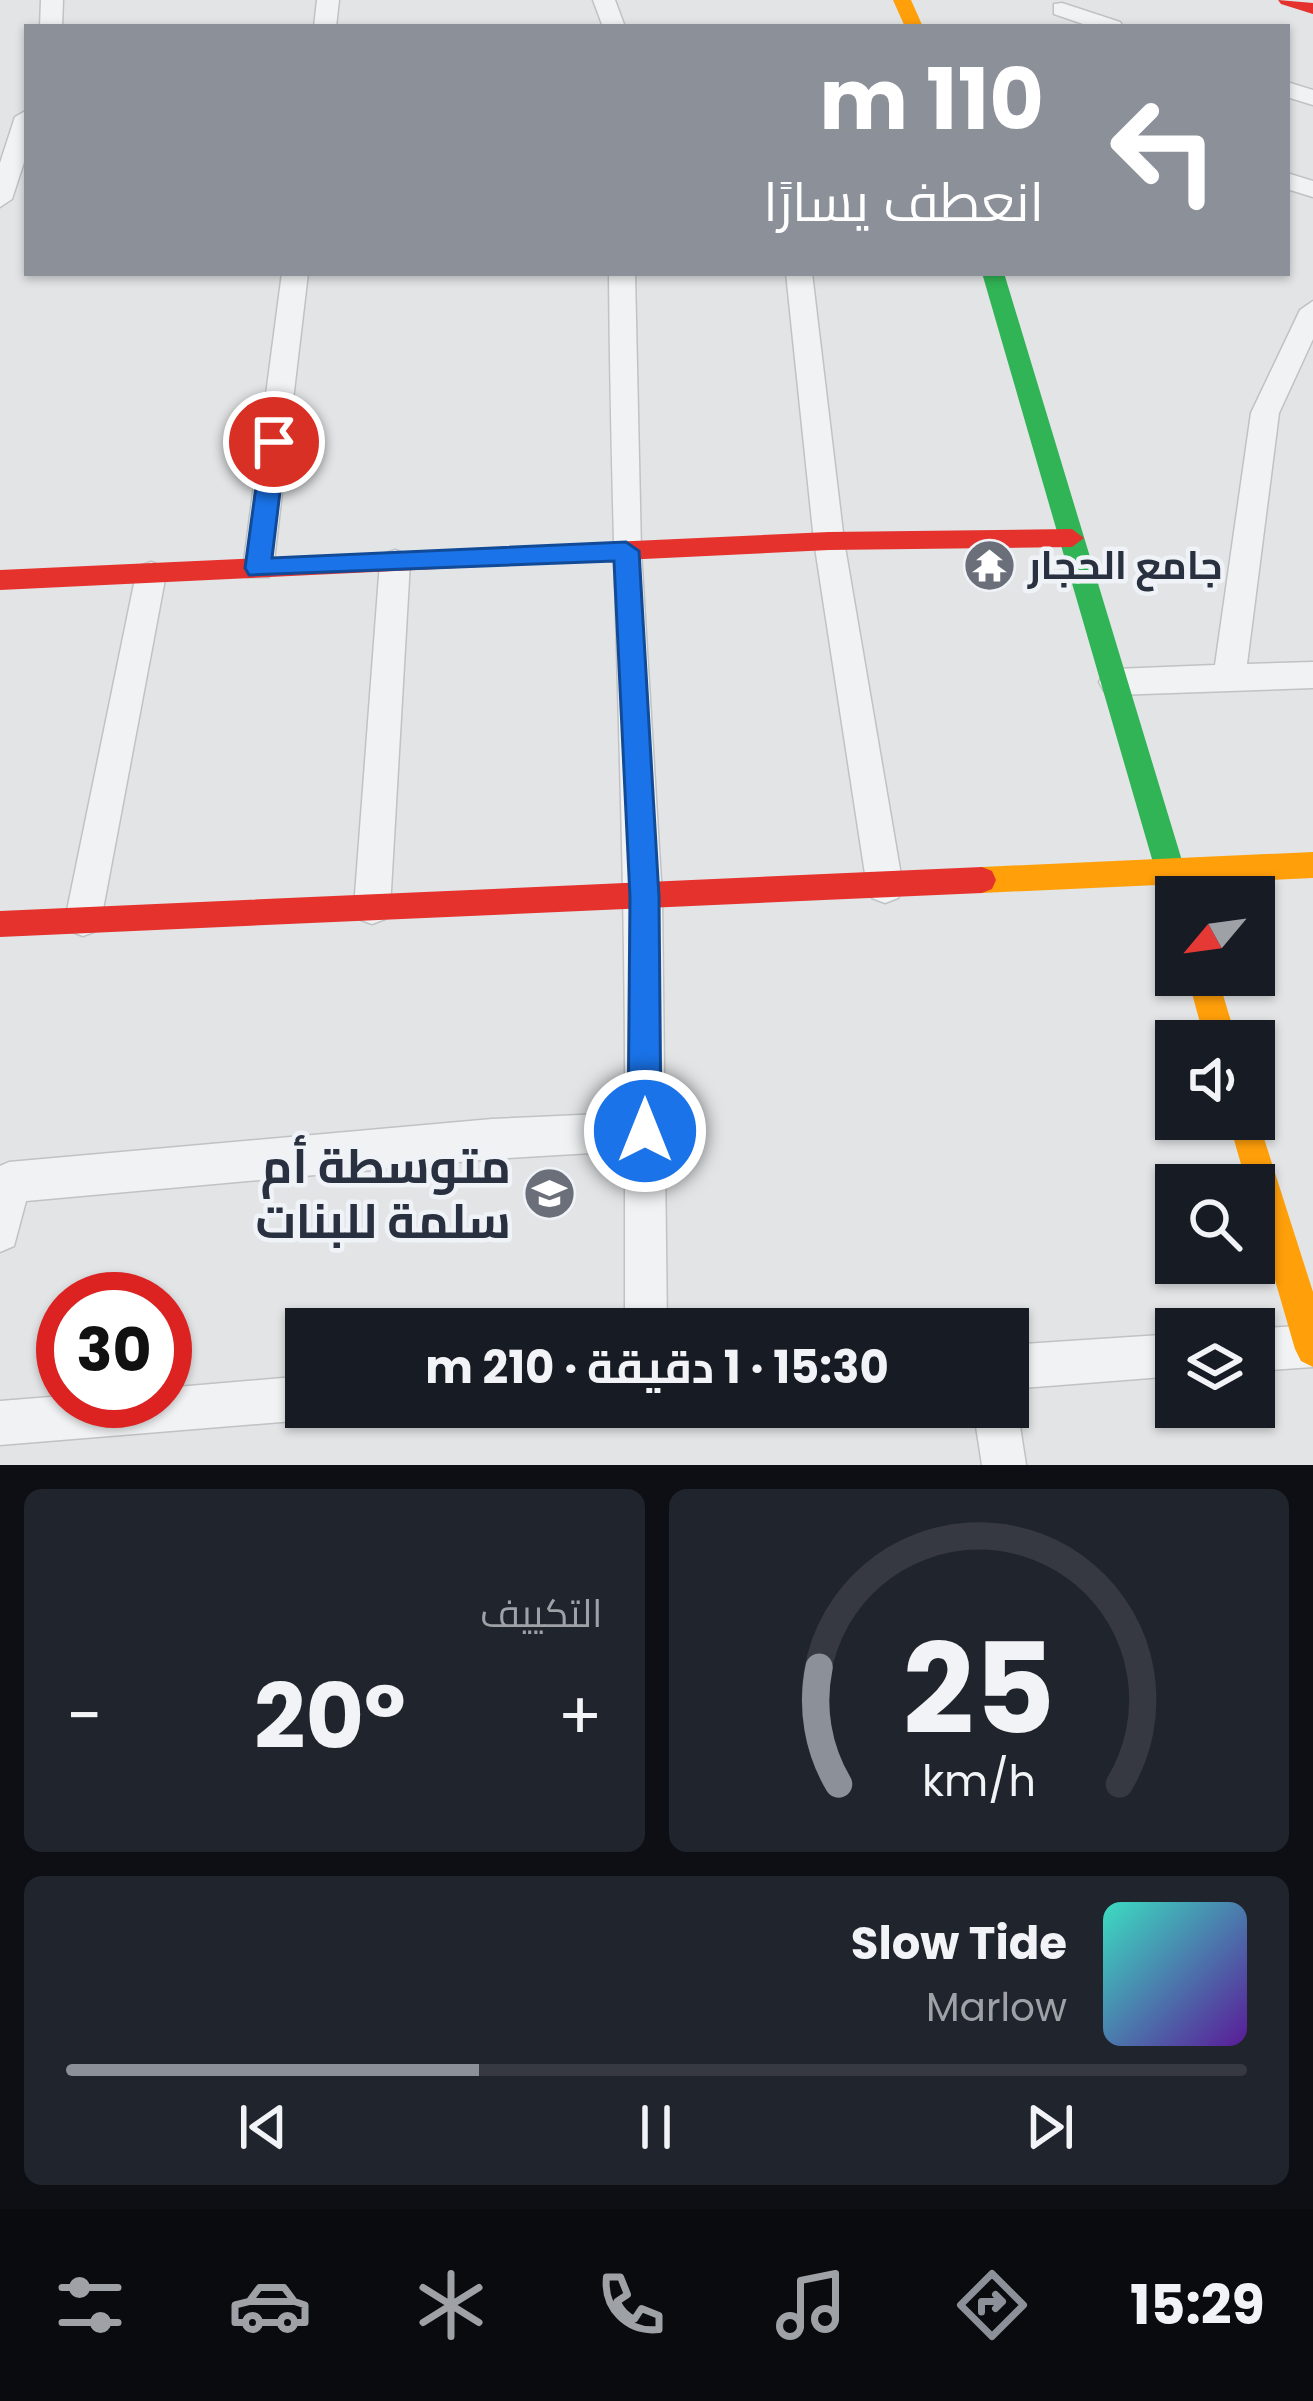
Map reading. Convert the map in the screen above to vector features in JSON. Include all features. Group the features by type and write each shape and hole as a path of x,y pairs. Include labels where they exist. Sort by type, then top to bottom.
{"street":[{"path":"1287,0 1313,9"},
{"path":"1042,24 1068,5 1106,24"},
{"path":"0,199 24,126"},
{"path":"258,568 295,276"},
{"path":"622,276 626,551 644,897 646,1308"},
{"path":"799,276 829,541 885,886"},
{"path":"994,276 1172,876"},
{"path":"1229,678 1265,412 1313,310"},
{"path":"0,580 829,541 1072,538"},
{"path":"372,908 395,562"},
{"path":"83,920 151,574"},
{"path":"1115,682 1313,674"},
{"path":"1241,876 1313,865"},
{"path":"0,924 885,886 1155,886"},
{"path":"0,1232 9,1182 492,1139 645,1131"},
{"path":"1250,1140 1312,1348 1275,1349"},
{"path":"1029,1366 1155,1356"},
{"path":"0,1423 285,1400"},
{"path":"998,1428 1004,1465"}],"traffic: fast":[{"path":"994,276 1172,876"}],"traffic: slow":[{"path":"902,0 913,24"},
{"path":"982,880 1313,865"},
{"path":"1208,996 1215,1020"},
{"path":"1250,1140 1313,1349"}],"traffic: jam":[{"path":"1287,0 1313,9"},
{"path":"0,580 829,541 1072,538"},
{"path":"0,924 982,880"}],"place":[{"name":"جامع الحجار","path":"989,565"},
{"name":"متوسطة أم سلمة للبنات","path":"550,1194"}],"route":[{"path":"274,442 258,568 626,551 644,897 645,1131"}]}
